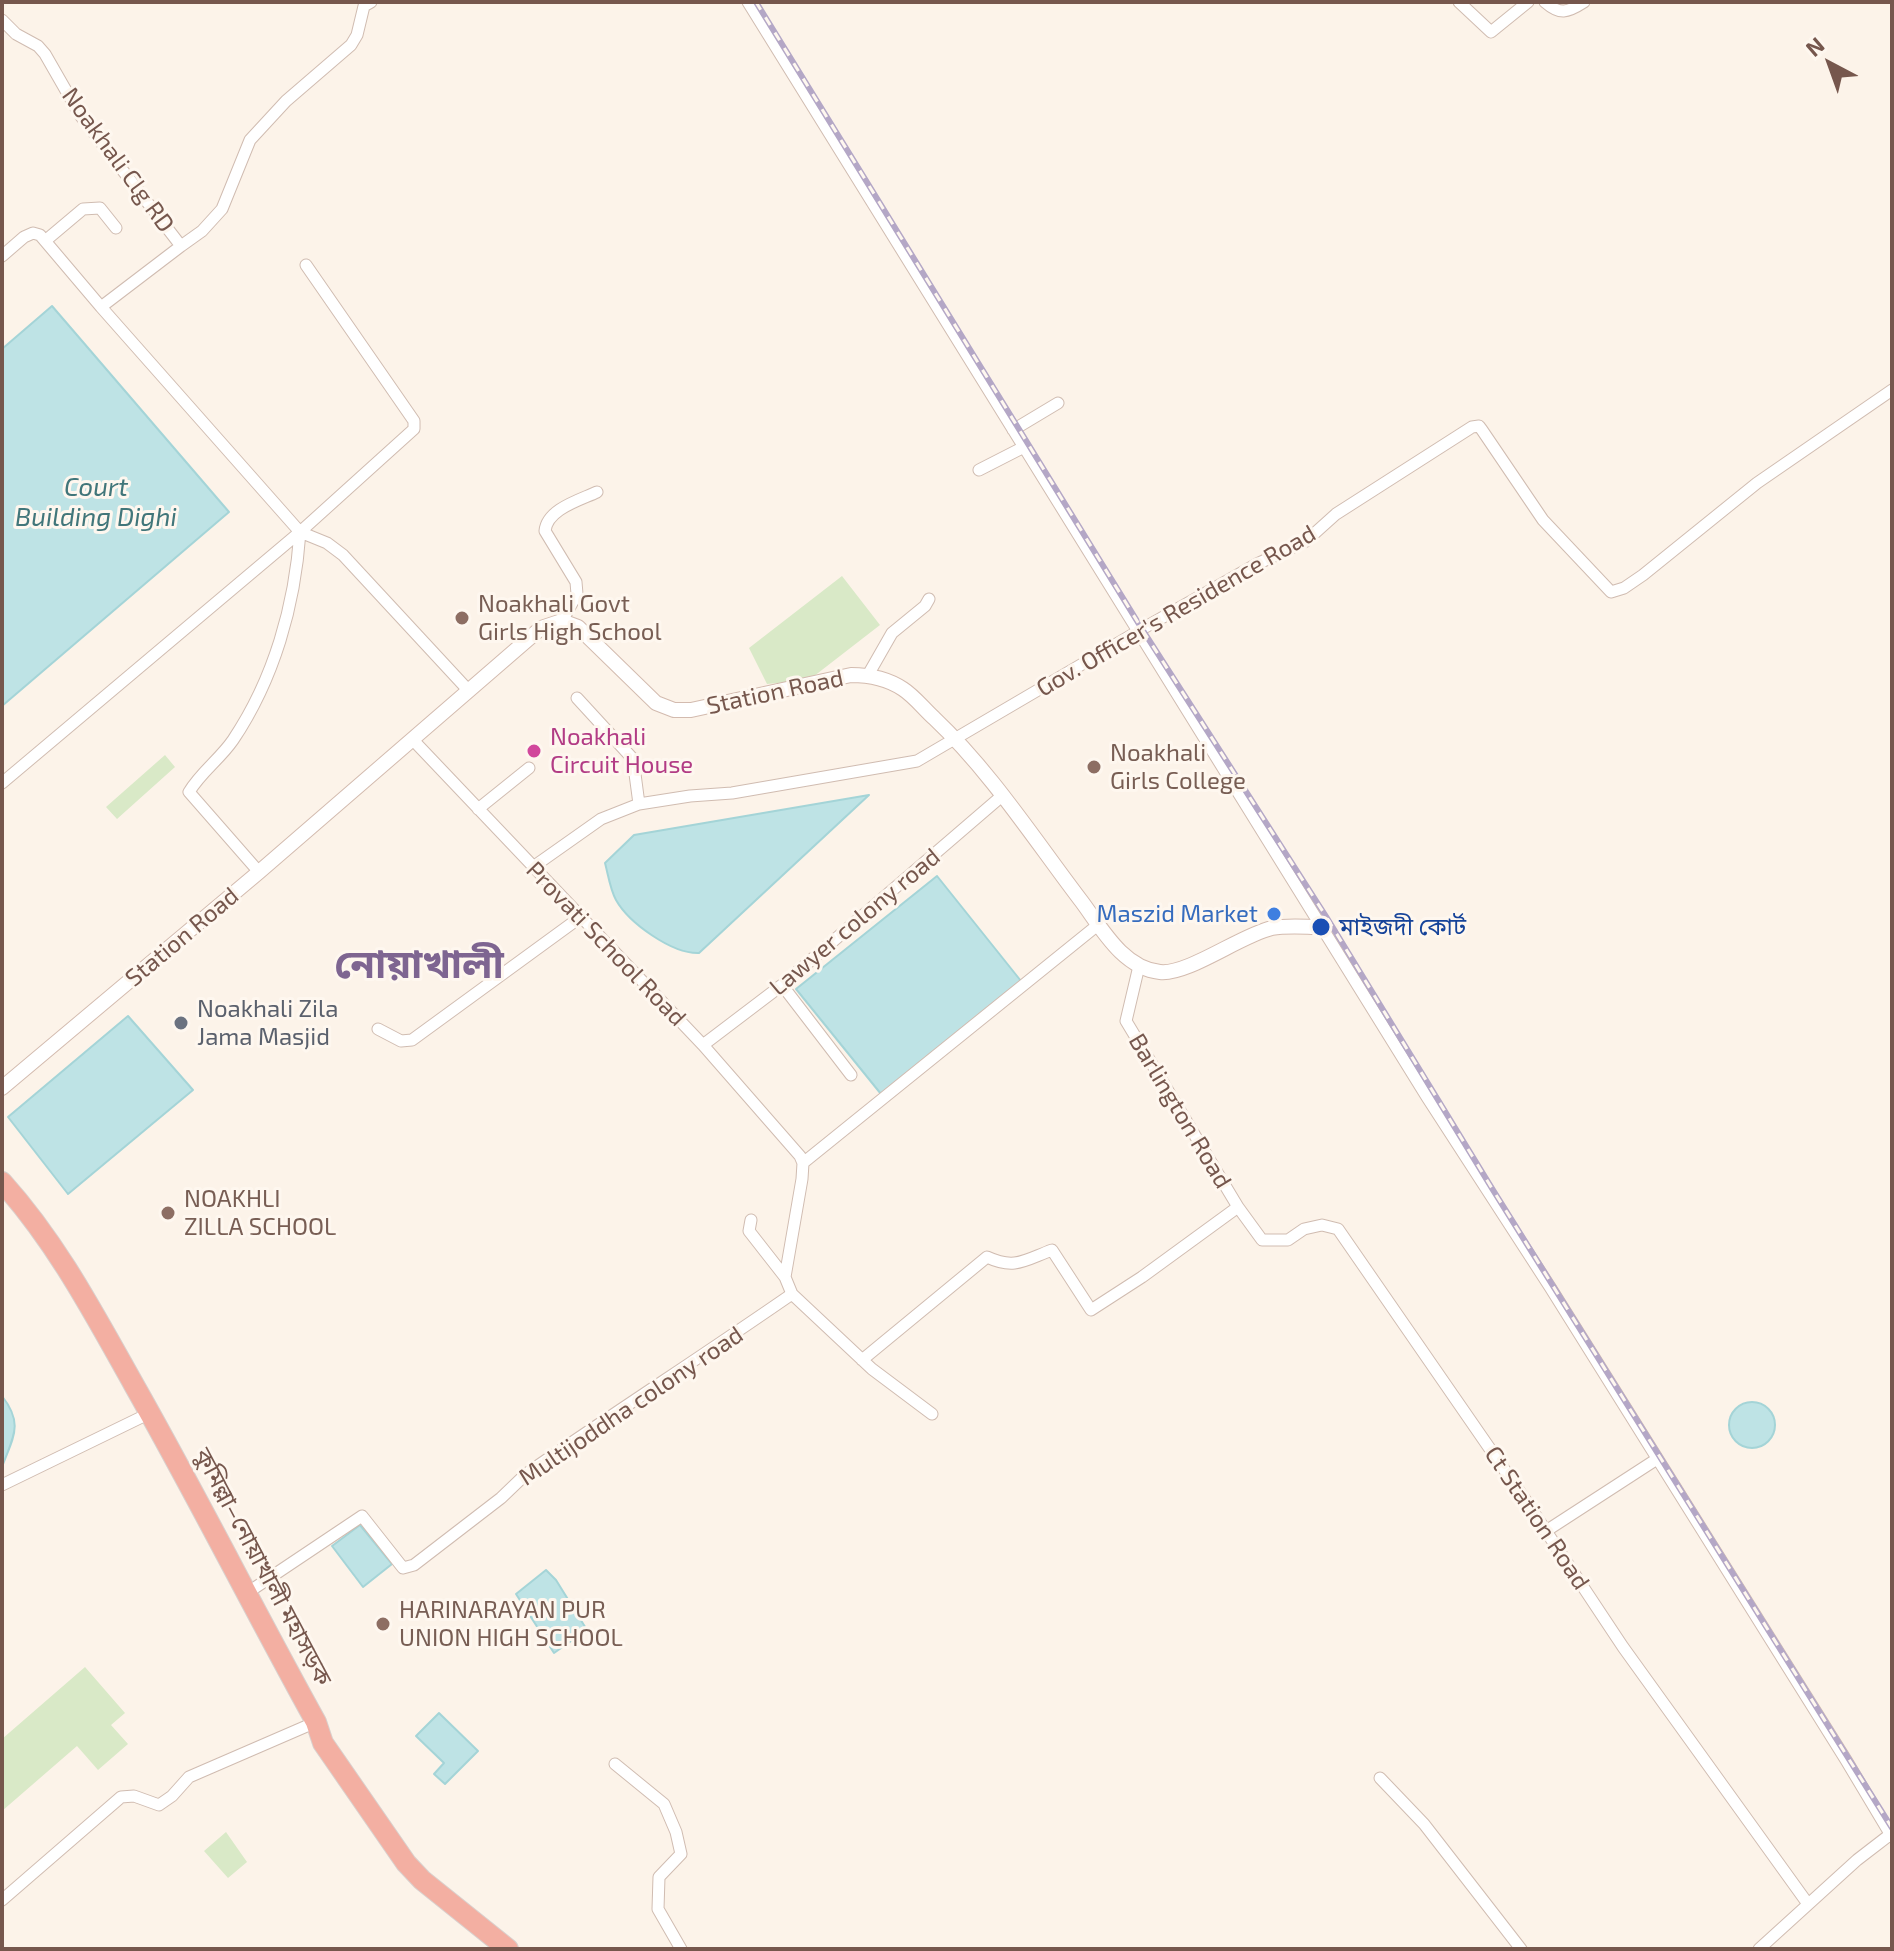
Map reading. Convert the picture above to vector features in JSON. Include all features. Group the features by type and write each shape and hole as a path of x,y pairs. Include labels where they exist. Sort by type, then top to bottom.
{"highway":[{"name":"কুমিল্লা–নোয়াখালী মহাসড়ক","path":"2,1182 43,1230 72,1274 247,1593 316,1722 323,1743 406,1863 494,1945"}],"street":[{"name":"Noakhali Clg RD","path":"2,20 45,54 80,115 181,246 202,231 222,209 250,140 286,101 351,45 357,35 360,7 371,2"},
{"path":"748,2 1321,927 1891,1835 1857,1860 1759,1949"},
{"path":"1459,2 1491,32 1528,2"},
{"path":"1545,2 1558,13 1566,13 1584,2"},
{"path":"45,241 90,206 100,208 116,228"},
{"path":"2,256 33,233 40,235 300,532 327,543 343,555 469,691"},
{"path":"101,307 181,246"},
{"path":"2,783 300,532 415,425 306,265"},
{"name":"Gov. Officer's Residence Road","path":"533,867 601,819 639,804 732,793 917,761 1257,564 1306,541 1336,514 1472,427 1479,426 1543,520 1611,592 1624,588 1757,483 1892,390"},
{"path":"1013,430 1058,403"},
{"path":"979,470 1024,447"},
{"path":"562,621 577,594 576,582 545,531 546,523 555,513 597,492"},
{"path":"259,872 189,792 232,741 275,662 297,569 300,532"},
{"path":"868,675 892,633 925,606 929,599"},
{"name":"Station Road","path":"2,1088 259,872 541,628 562,621 578,627 656,703 674,710 691,710 851,675 868,675 903,689 955,738 1003,795 1099,924 1130,962 1139,966"},
{"path":"577,698 633,759 639,804"},
{"name":"Provati School Road","path":"413,740 703,1045 773,1123 803,1163"},
{"path":"478,809 529,768"},
{"name":"Lawyer colony road","path":"703,1045 782,985 1003,795"},
{"path":"378,1029 401,1041 412,1040 582,916"},
{"path":"932,1414 786,1295 785,1277 803,1163 1099,924"},
{"path":"1139,966 1174,972 1273,928 1321,927"},
{"name":"Barlington Road","path":"862,1360 987,1257 1014,1265 1052,1250 1091,1310 1238,1207 1126,1021 1139,966"},
{"path":"782,985 851,1075"},
{"name":"Ct Station Road","path":"1238,1207 1262,1240 1288,1240 1304,1229 1322,1225 1338,1229 1623,1647 1808,1904"},
{"path":"751,1220 749,1231 785,1277"},
{"name":"Multijoddha colony road","path":"247,1593 362,1516 403,1568 414,1565 501,1498 526,1474 703,1353 747,1327 786,1295"},
{"path":"2,1485 150,1413"},
{"path":"1546,1531 1657,1459"},
{"path":"2,1900 121,1797 134,1796 159,1805 189,1777 316,1722"},
{"path":"615,1764 664,1804 676,1832 681,1854 659,1877 658,1909 681,1949"},
{"path":"1380,1778 1424,1824 1521,1949"}],"green space":[{"path":"842,576 880,625 809,680 767,684 749,648"},
{"path":"165,755 175,767 117,819 106,807"},
{"path":"85,1667 125,1713 111,1725 128,1744 98,1770 77,1746 2,1811 2,1739"},
{"path":"226,1832 247,1862 228,1878 204,1851"}],"water":[{"name":"Court Building Dighi","path":"52,306 229,512 2,706 2,349"},
{"path":"869,795 699,953 676,948 652,936 622,909 614,896 605,863 634,835"},
{"path":"937,876 1021,981 881,1094 796,989"},
{"path":"128,1016 193,1090 68,1194 8,1117"},
{"path":"2,1396 15,1423 13,1439 2,1467"},
{"path":"1752,1402 1768,1409 1775,1425 1768,1441 1752,1448 1736,1441 1729,1425 1736,1409"},
{"path":"360,1525 392,1564 363,1587 332,1546"},
{"path":"546,1570 556,1580 587,1630 554,1653 516,1594"},
{"path":"439,1713 478,1751 445,1784 434,1774 444,1763 416,1736"}],"railway":[{"path":"756,2 1142,629 1327,918 1493,1190 1892,1828"}],"place":[{"name":"Noakhali Govt Girls High School","path":"462,618"},
{"name":"Noakhali Circuit House","path":"534,751"},
{"name":"Noakhali Girls College","path":"1094,767"},
{"name":"Maszid Market","path":"1274,914"},
{"name":"মাইজদী কোর্ট","path":"1321,927"},
{"name":"Noakhali Zila Jama Masjid","path":"181,1023"},
{"name":"NOAKHLI ZILLA SCHOOL","path":"168,1213"},
{"name":"HARINARAYAN PUR UNION HIGH SCHOOL","path":"383,1624"}],"district":[{"name":"নোয়াখালী","path":"419,965"}]}
